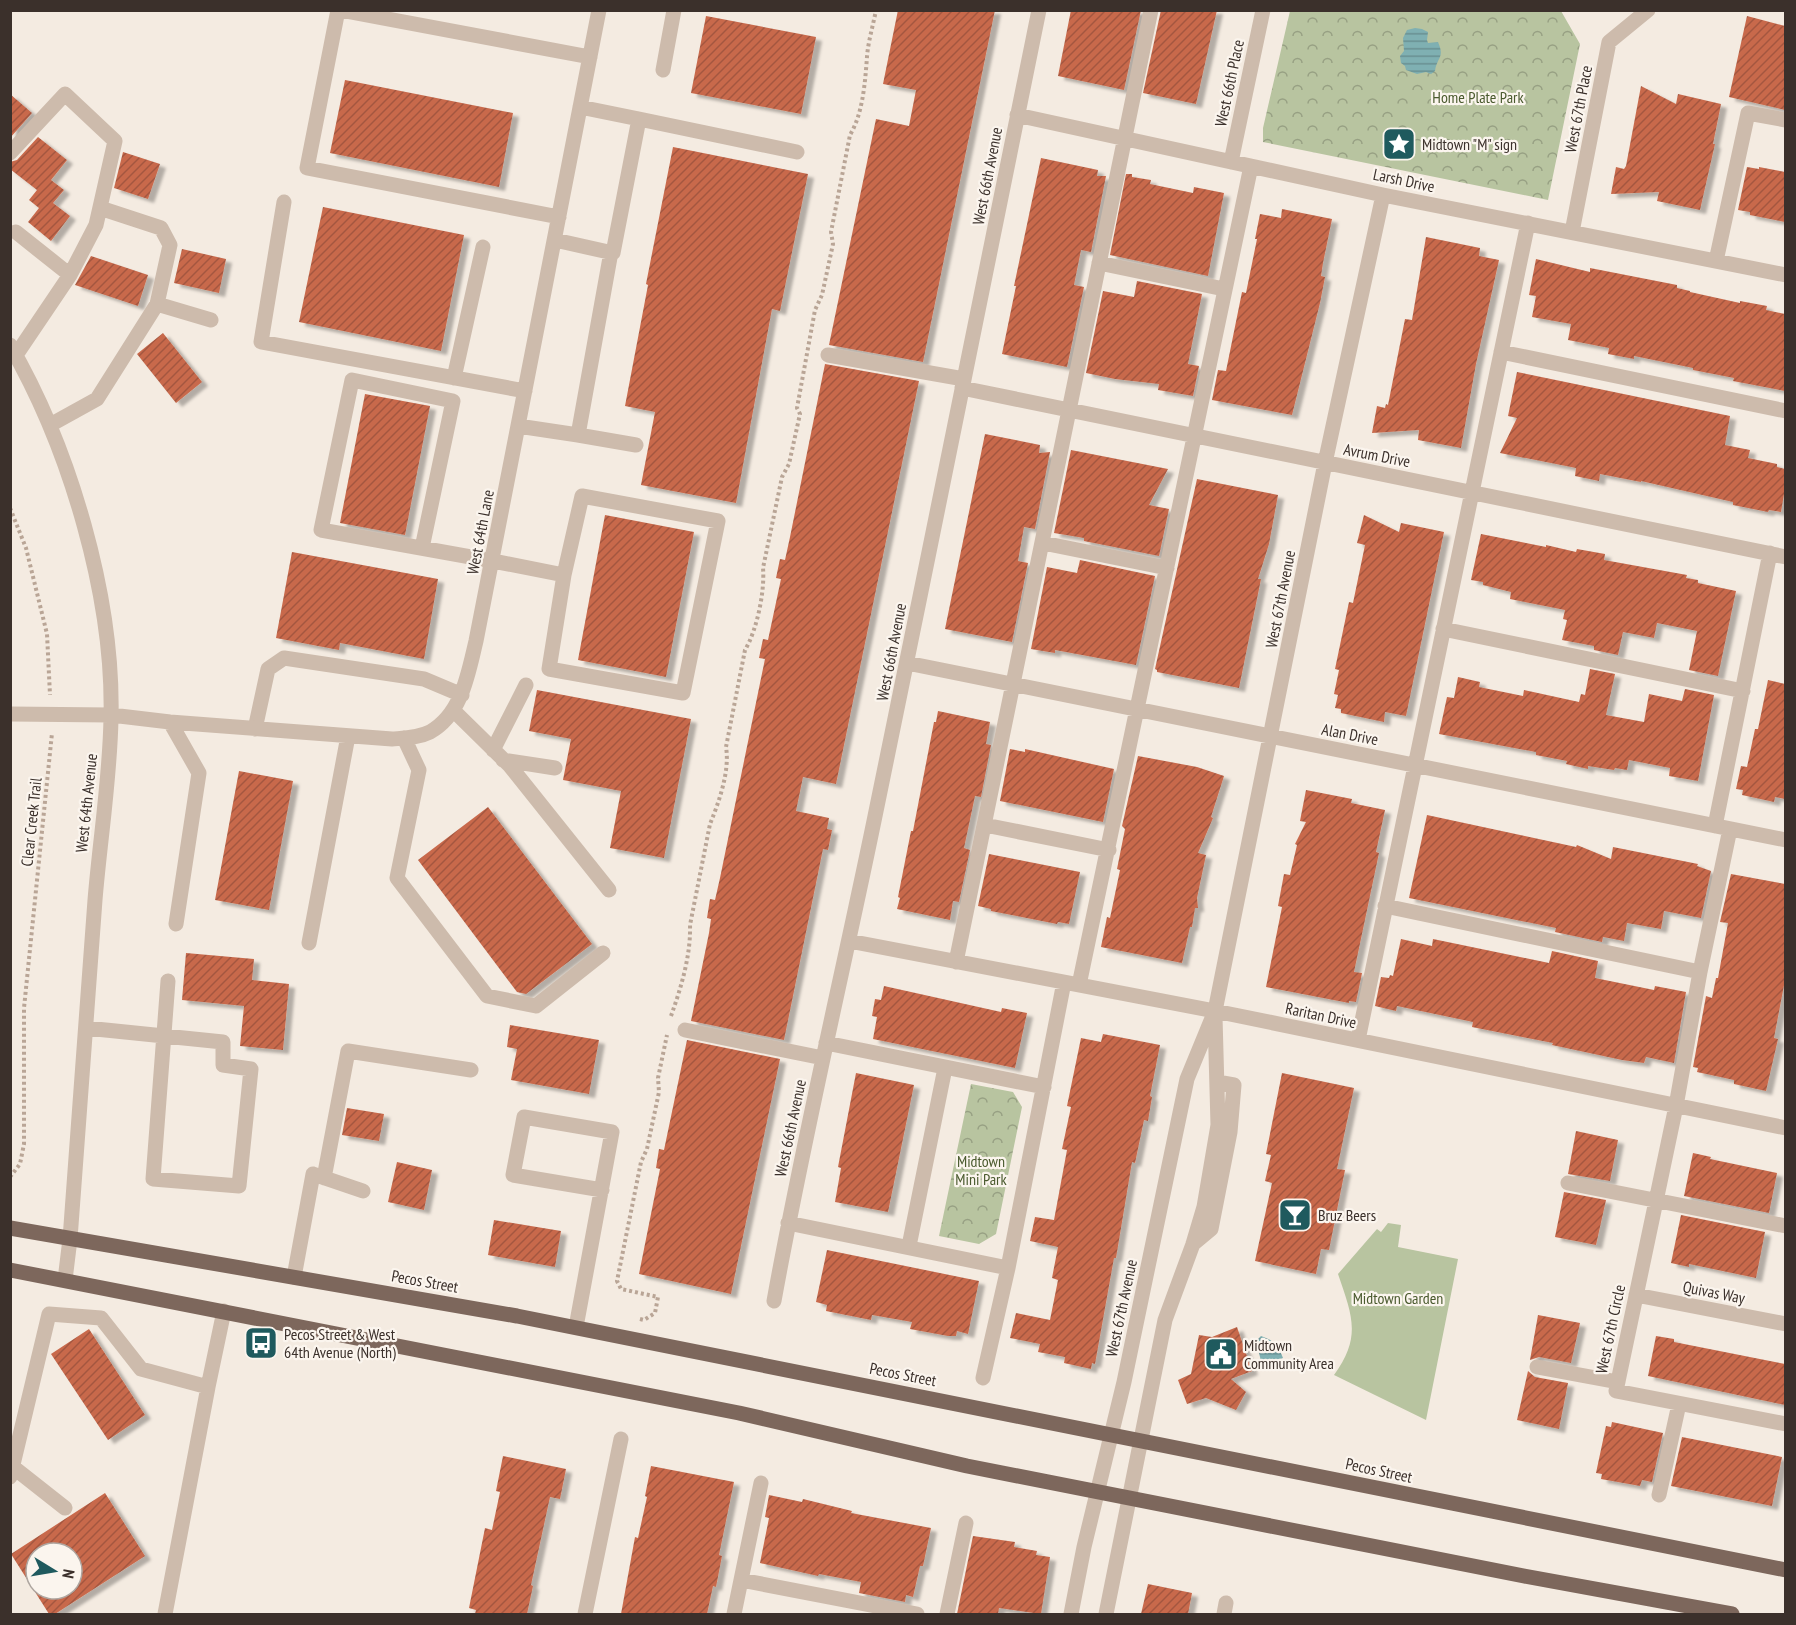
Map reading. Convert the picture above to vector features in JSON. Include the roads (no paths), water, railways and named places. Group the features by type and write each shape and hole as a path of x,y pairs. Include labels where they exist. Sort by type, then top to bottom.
{"main road":[{"name":"Pecos Street","path":"10,1228 576,1327 1785,1570"},
{"path":"10,1270 739,1413 968,1466 1098,1492 1512,1574 1732,1614"}],"street":[{"path":"559,217 307,168 339,10 590,57"},
{"name":"West 64th Lane","path":"10,714 111,715 392,740 415,737 430,732 453,710 462,695 493,561 599,10"},
{"path":"663,70 674,10"},
{"name":"West 66th Avenue","path":"774,1300 788,1223 907,663 1039,10"},
{"path":"956,962 1015,684 1068,410 1150,10"},
{"name":"West 66th Place","path":"1231,162 1263,10"},
{"name":"West 67th Place","path":"1572,232 1610,42 1648,10"},
{"path":"10,153 65,93 116,141 96,225 69,275 13,350"},
{"path":"580,107 797,152"},
{"path":"1716,261 1748,113 1785,120"},
{"name":"Larsh Drive","path":"1017,115 1383,195 1785,275"},
{"path":"578,435 611,252 613,252 639,120"},
{"path":"983,1378 1008,1268 1044,1088 1109,850 1251,166"},
{"name":"West 67th Avenue","path":"1071,1614 1084,1547 1127,1372 1187,1079 1215,1011 1272,737 1325,463 1383,195"},
{"path":"284,202 261,342 525,391"},
{"path":"50,425 97,399 156,304 170,245 161,228 100,208"},
{"path":"1358,1041 1528,223"},
{"path":"15,232 69,275"},
{"path":"555,240 611,252"},
{"path":"454,378 483,247"},
{"path":"1099,263 1224,289"},
{"path":"156,304 211,320"},
{"name":"West 64th Avenue","path":"13,350 50,425 76,496 87,534 105,625 109,659 111,715 65,1280"},
{"path":"1501,352 1785,411"},
{"name":"Avrum Drive","path":"828,355 1194,437 1785,557"},
{"path":"422,548 453,401 352,380 321,530 564,575"},
{"path":"518,426 636,445"},
{"path":"582,496 718,521 683,693 549,669 564,575 582,496"},
{"path":"1043,543 1167,568"},
{"path":"1715,826 1770,553"},
{"path":"1443,629 1743,691"},
{"path":"255,729 268,669 284,658 424,679 462,695"},
{"name":"Alan Drive","path":"907,663 1785,840"},
{"path":"498,755 526,685"},
{"path":"453,710 498,755 609,890"},
{"path":"170,722 199,773 176,924"},
{"path":"309,943 348,736"},
{"path":"404,738 419,770 397,878 488,996 536,1006 603,953"},
{"path":"498,755 555,768"},
{"path":"985,825 1109,850"},
{"name":"West 67th Circle","path":"1730,829 1677,1106 1616,1391 1785,1425"},
{"path":"1385,906 1701,972"},
{"name":"Raritan Drive","path":"849,941 1215,1011 1785,1128"},
{"path":"86,1028 164,1036 223,1042 223,1065 251,1069 239,1186 153,1179 164,1036 168,981"},
{"name":"West 67th Avenue","path":"1106,1614 1165,1320 1204,1207 1218,1125 1215,1011"},
{"path":"685,1030 945,1068 1044,1088"},
{"path":"324,1178 348,1051 471,1070"},
{"path":"909,1246 945,1068"},
{"path":"576,1327 602,1190 612,1132 524,1117 513,1175 602,1190"},
{"path":"294,1277 313,1174 363,1191"},
{"path":"1568,1183 1785,1226"},
{"path":"788,1223 1008,1268"},
{"name":"Quivas Way","path":"1636,1295 1785,1324"},
{"path":"165,1614 224,1311"},
{"path":"65,1508 12,1472 49,1314 101,1318 141,1370 208,1387"},
{"path":"1537,1367 1618,1382"},
{"path":"1659,1495 1679,1404"},
{"path":"585,1614 621,1440"},
{"path":"734,1614 761,1483"},
{"path":"947,1614 966,1523"},
{"path":"741,1580 917,1614"}],"water":[{"path":"1415,28 1428,32 1428,43 1438,42 1440,47 1440,57 1435,71 1431,74 1426,72 1417,74 1406,70 1401,63 1400,56 1404,51 1403,38 1407,30"},
{"path":"1261,1336 1275,1344 1283,1358 1262,1365 1256,1341"}],"place":[{"name":"Midtown \"M\" sign","path":"1399,144"},
{"name":"Bruz Beers","path":"1295,1215"},
{"name":"Pecos Street & West 64th Avenue (North)","path":"261,1343"},
{"name":"Midtown Community Area","path":"1221,1354"}],"park label":[{"name":"Home Plate Park","path":"1478,97"},
{"name":"Midtown Mini Park","path":"981,1170"},
{"name":"Midtown Garden","path":"1398,1298"}]}
